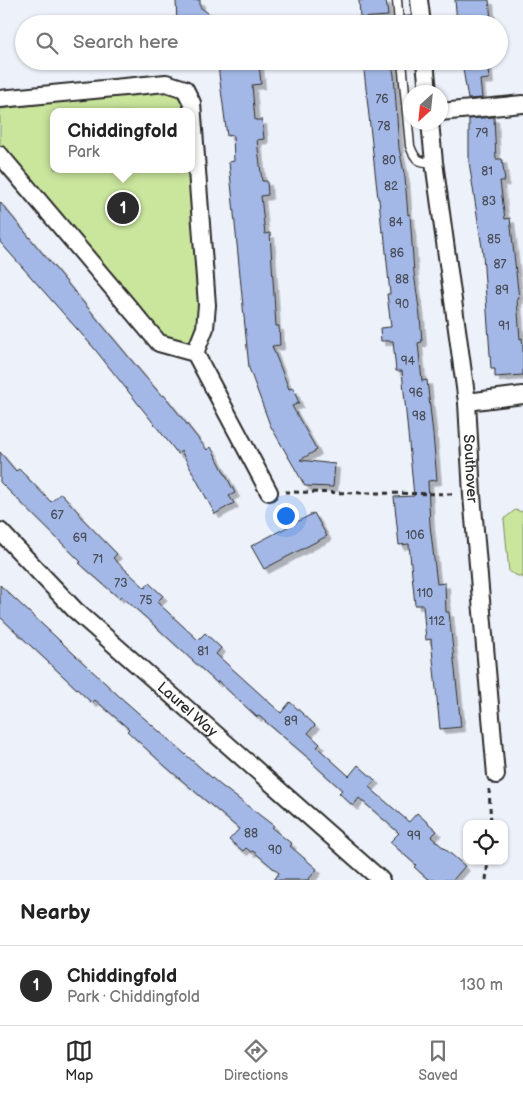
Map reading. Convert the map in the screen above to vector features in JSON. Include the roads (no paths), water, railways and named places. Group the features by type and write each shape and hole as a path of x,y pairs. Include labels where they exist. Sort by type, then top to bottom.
{"street":[{"path":"419,0 421,15"},
{"path":"426,70 427,85"},
{"path":"0,99 166,83 185,89 192,108"},
{"path":"448,111 523,104"},
{"name":"Southover","path":"431,130 467,402 472,494 496,775"},
{"path":"195,143 207,304 205,328 195,353"},
{"path":"0,155 159,342 195,353 269,492"},
{"path":"467,402 523,395"},
{"name":"Laurel Way","path":"0,531 75,610 382,880"}],"lane":[{"path":"397,0 398,15"},
{"path":"403,70 410,146 414,157 422,163 434,162"}],"place":[{"name":"Chiddingfold","path":"123,208"}]}
